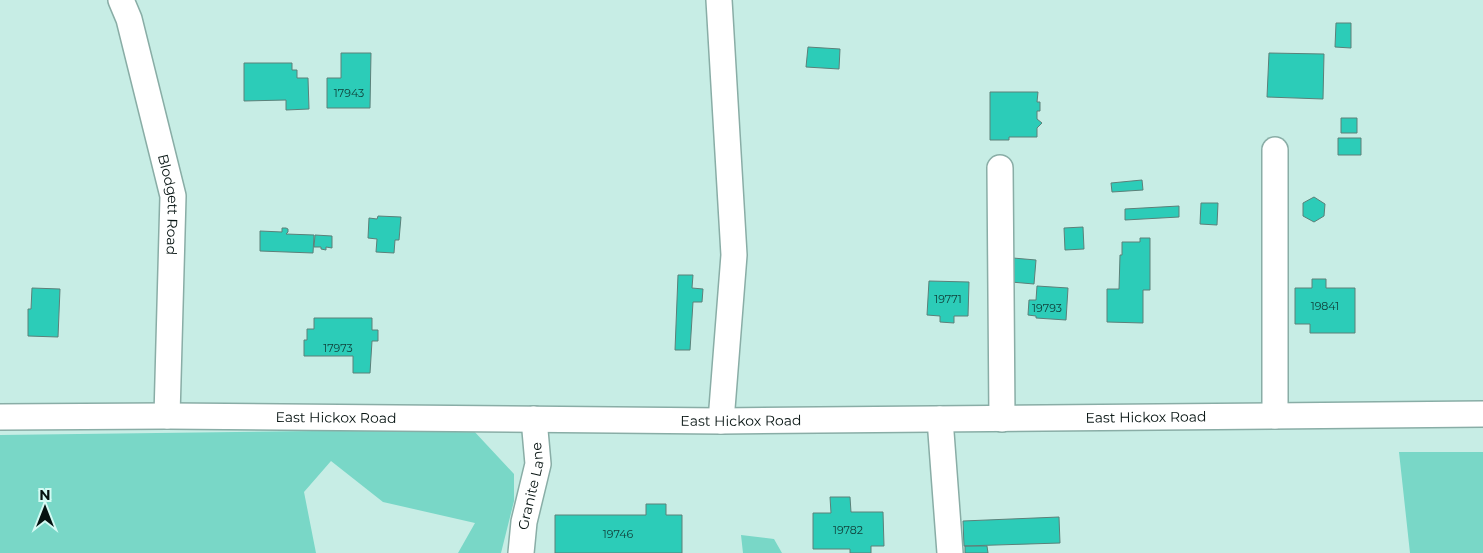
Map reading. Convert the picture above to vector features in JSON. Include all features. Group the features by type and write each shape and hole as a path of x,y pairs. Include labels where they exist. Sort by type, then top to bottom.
{"street":[{"name":"Blodgett Road","path":"121,0 128,19 173,196 168,416"},
{"path":"719,0 734,255 721,421"},
{"path":"1275,150 1275,416"},
{"path":"1000,168 1002,419"},
{"name":"East Hickox Road","path":"0,417 168,416 721,421 1483,414"},
{"name":"Granite Lane","path":"522,553 524,522 538,464 534,419"},
{"path":"940,419 950,553"}],"green space":[{"path":"472,429 514,474 514,501 501,553 458,553 475,523 383,502 331,461 304,492 316,553 0,553 0,435"},
{"path":"1399,452 1483,452 1483,553 1410,553"},
{"path":"741,535 774,539 782,553 743,553"}],"building":[{"path":"1336,23 1351,23 1351,48 1335,47"},
{"path":"808,47 840,49 839,69 806,67"},
{"path":"341,53 371,53 370,108 327,108 327,78 341,78"},
{"path":"1269,53 1324,54 1323,99 1267,97"},
{"path":"244,63 292,63 292,70 297,70 297,78 308,78 309,109 286,110 286,100 244,101"},
{"path":"990,92 1038,92 1037,102 1040,102 1040,111 1037,111 1037,119 1042,123 1037,128 1037,137 1009,137 1009,140 990,140"},
{"path":"1341,118 1357,118 1357,133 1341,133"},
{"path":"1338,138 1361,138 1361,155 1338,155"},
{"path":"1142,180 1143,190 1112,192 1111,183"},
{"path":"1314,197 1325,204 1324,216 1314,222 1303,216 1303,203"},
{"path":"1201,203 1218,203 1217,225 1200,224"},
{"path":"1179,206 1179,217 1125,220 1125,209"},
{"path":"378,216 401,217 399,240 395,240 394,253 376,252 377,239 368,238 369,218 377,219"},
{"path":"1083,227 1084,249 1065,250 1064,228"},
{"path":"282,228 288,229 286,234 314,235 313,253 260,251 260,231 282,232"},
{"path":"315,235 332,236 332,248 326,247 326,250 321,249 321,247 314,247"},
{"path":"1140,238 1150,238 1150,290 1143,290 1143,323 1107,322 1107,289 1119,289 1122,242 1140,242"},
{"path":"1013,258 1036,260 1034,284 1011,282"},
{"path":"678,275 693,275 692,288 703,289 702,302 693,302 690,350 675,350"},
{"path":"1312,279 1326,279 1326,288 1355,288 1355,333 1310,333 1310,324 1295,324 1295,288 1312,288"},
{"path":"929,281 969,282 968,316 954,316 954,323 940,322 940,316 927,315"},
{"path":"1037,286 1068,288 1066,320 1036,318 1036,316 1028,315 1029,300 1036,300"},
{"path":"32,288 60,289 58,337 28,336 28,309 31,309"},
{"path":"314,318 372,318 372,330 378,330 378,341 372,341 370,373 353,373 353,356 304,356 304,340 307,340 307,329 314,329"},
{"path":"830,497 850,497 851,512 883,512 884,546 871,546 871,553 850,553 850,549 813,549 813,513 831,513"},
{"path":"646,504 666,504 666,515 682,515 682,553 555,553 555,515 646,515"},
{"path":"1059,517 1060,543 964,546 963,521"},
{"path":"965,546 987,546 988,553 965,553"}]}
